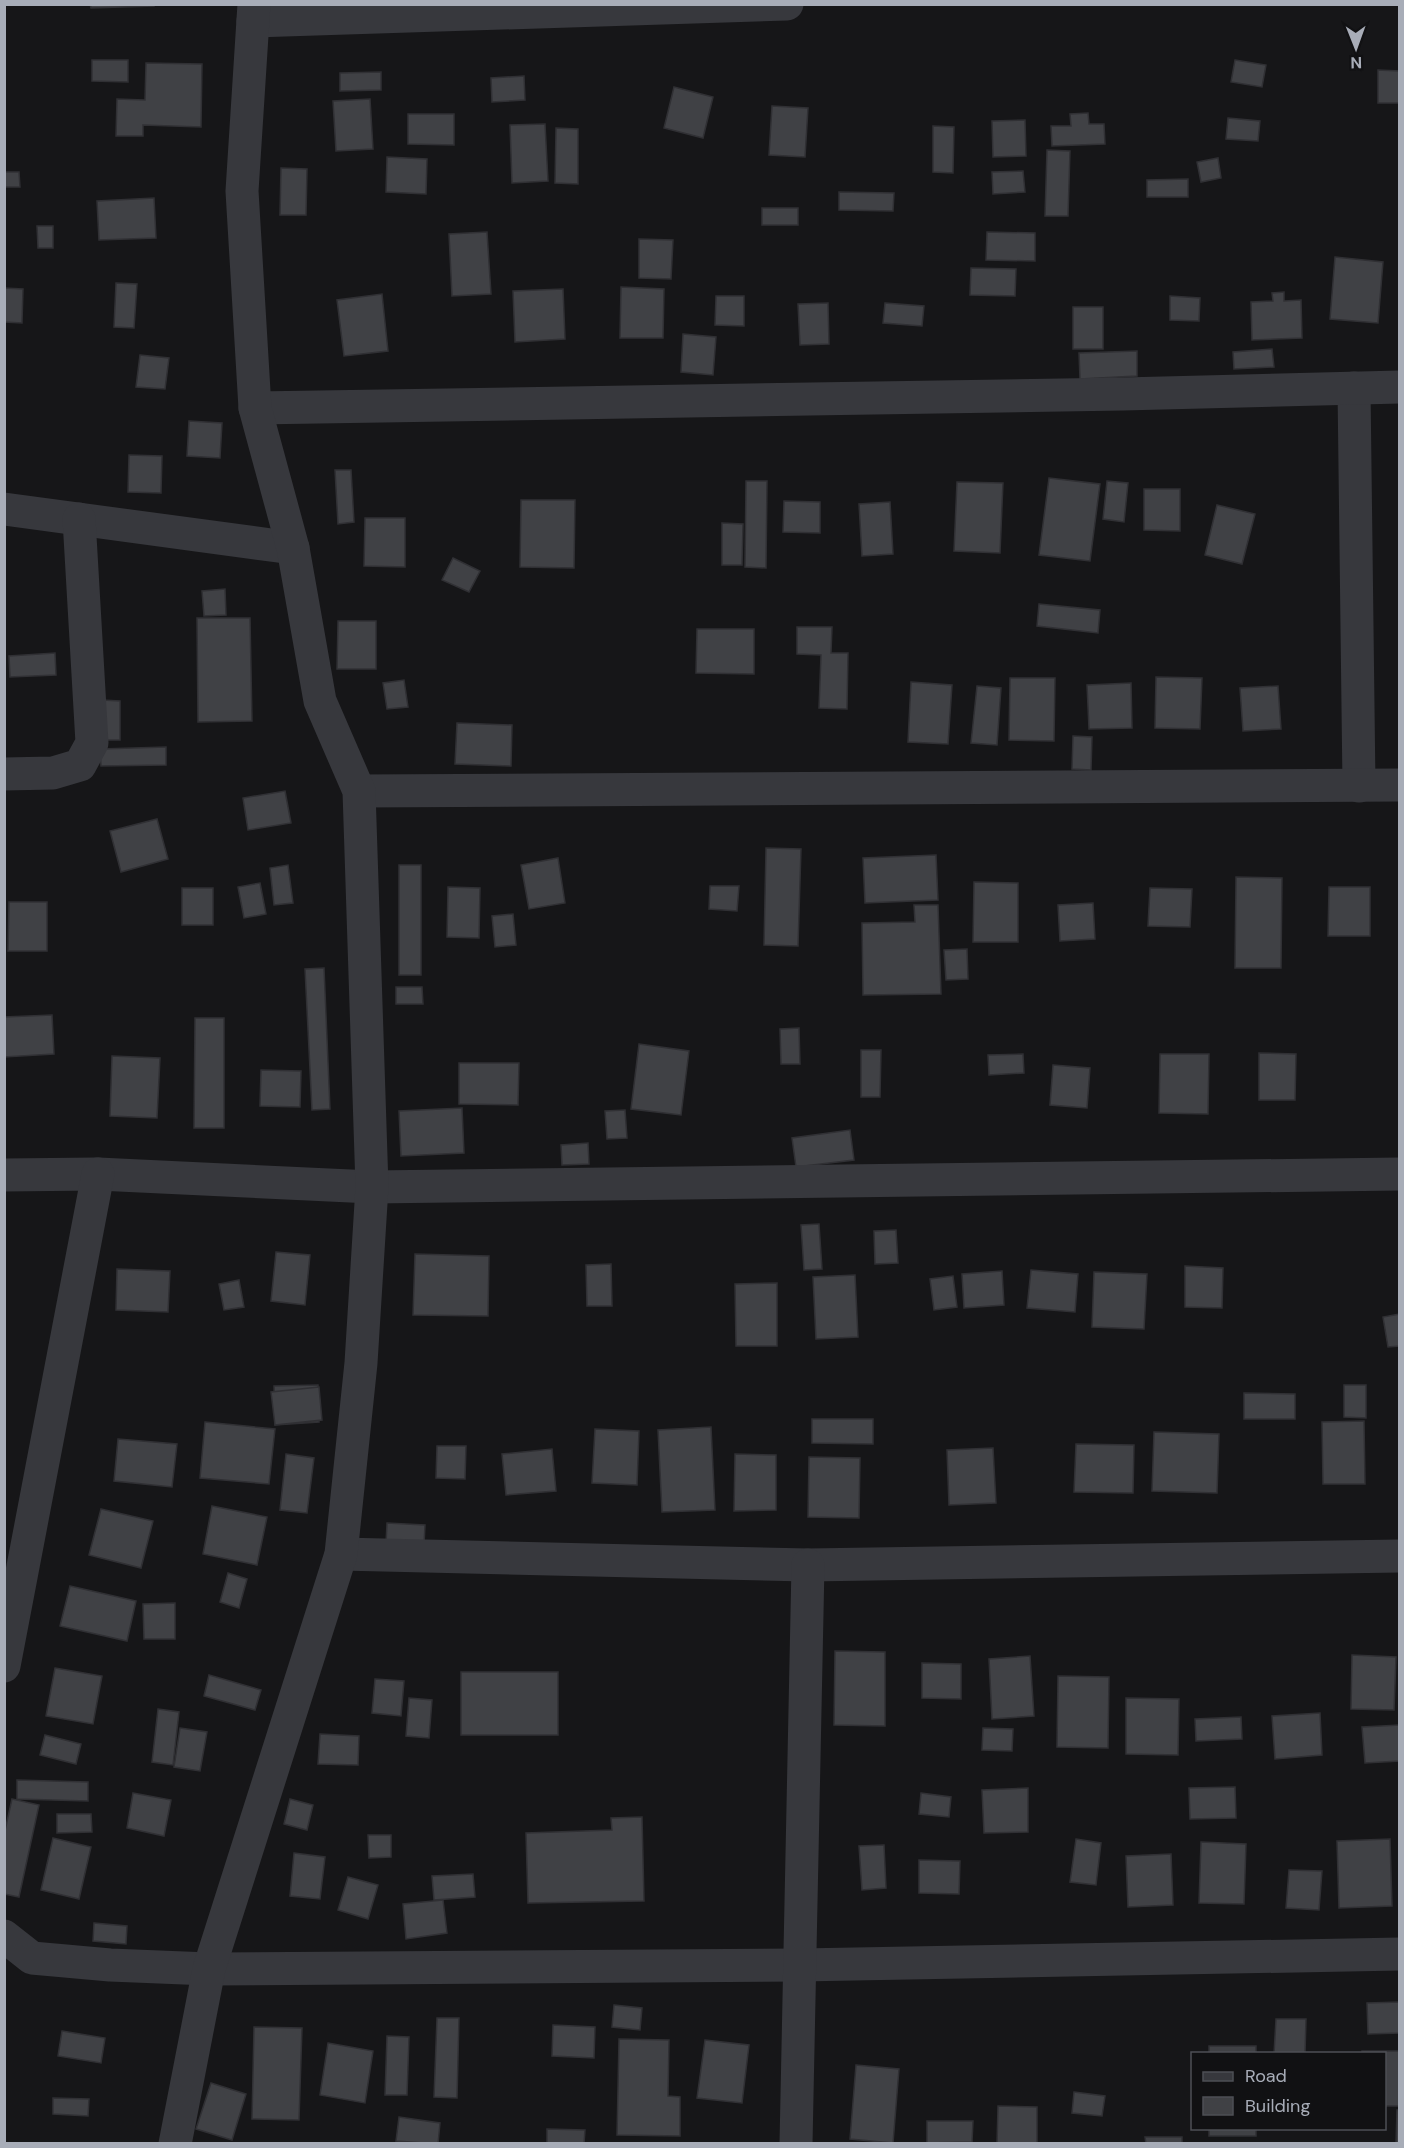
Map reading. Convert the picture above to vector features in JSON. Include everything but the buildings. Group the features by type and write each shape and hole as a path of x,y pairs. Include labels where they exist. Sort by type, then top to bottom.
{"street":[{"path":"175,2144 208,1969 341,1554 361,1363 372,1187 359,791 320,701 293,548 255,408 242,191 254,13 786,4"},
{"path":"255,408 1123,394 1400,387"},
{"path":"1354,388 1359,786"},
{"path":"4,510 293,548"},
{"path":"4,774 53,773 80,765 92,743 79,519"},
{"path":"359,791 1400,785"},
{"path":"4,1666 98,1173"},
{"path":"4,1175 98,1173 372,1187 1400,1174"},
{"path":"341,1554 808,1565 1400,1556"},
{"path":"796,2144 808,1565"},
{"path":"4,1936 32,1958 110,1965 208,1969 800,1965 1400,1954"}]}
